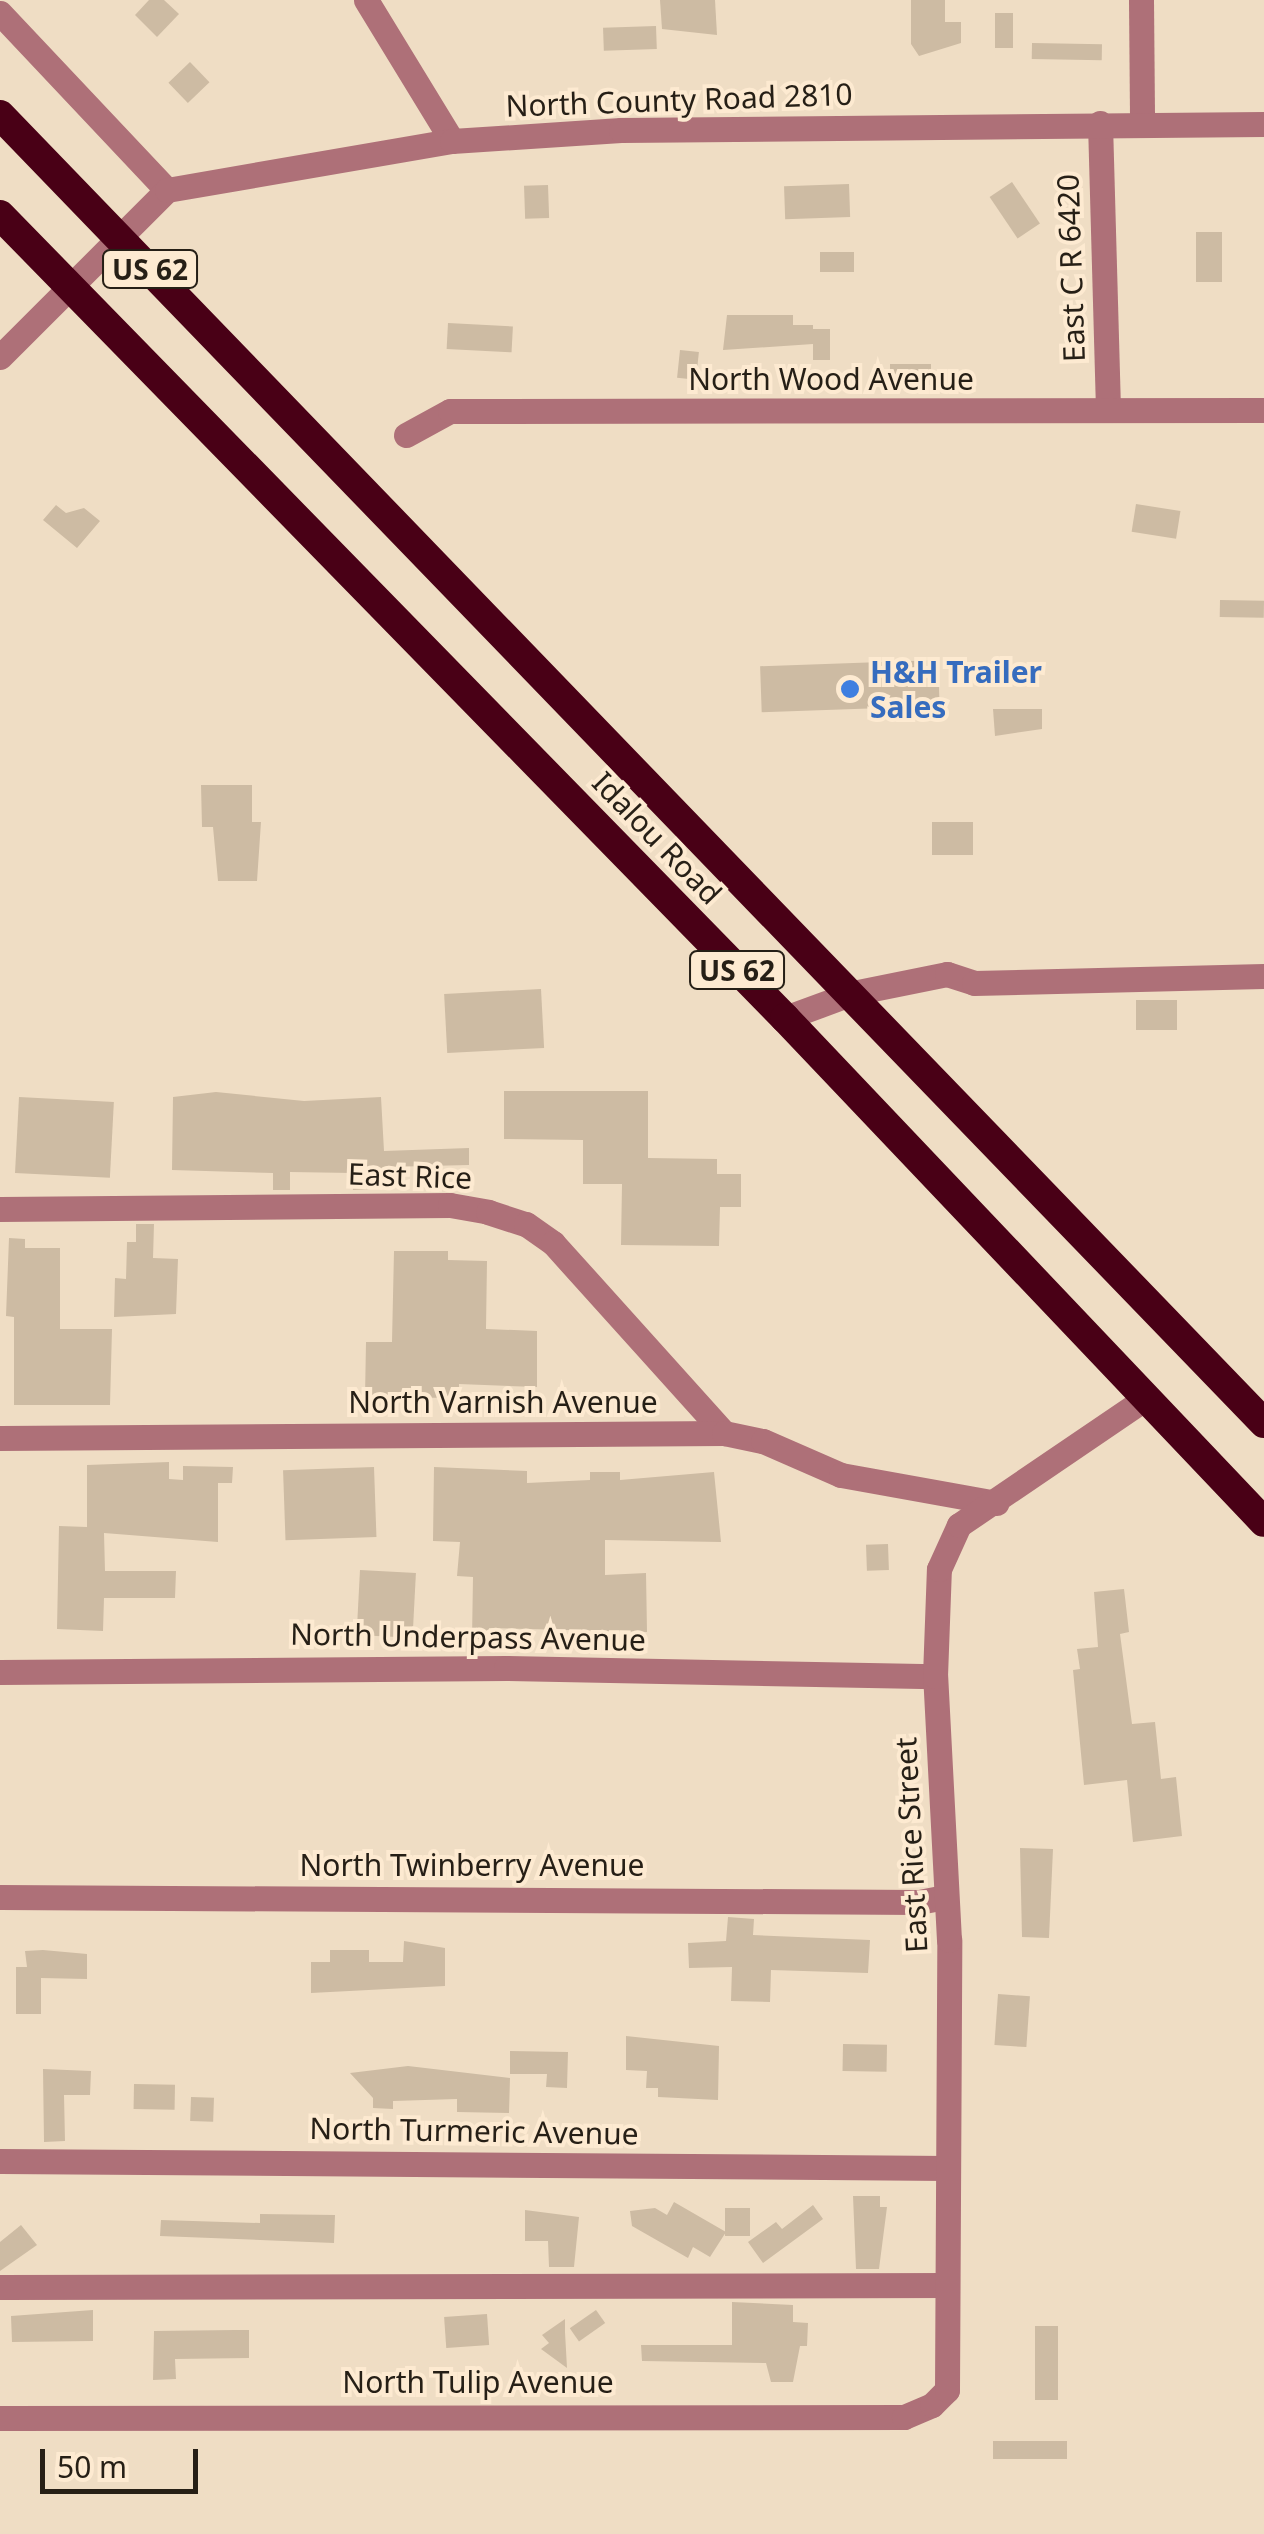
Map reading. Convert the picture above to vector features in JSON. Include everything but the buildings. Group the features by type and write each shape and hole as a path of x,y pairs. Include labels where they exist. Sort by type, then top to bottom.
{"highway":[{"name":"US 62","path":"0,114 118,236"},
{"name":"US 62","path":"0,215 69,286"},
{"name":"Idalou Road","path":"118,236 1264,1423"},
{"name":"Idalou Road","path":"69,286 785,1018 1143,1400 1264,1522"}],"street":[{"path":"366,0 452,141"},
{"path":"1141,0 1142,124"},
{"path":"0,13 167,190 0,356"},
{"name":"East C R 6420","path":"1100,123 1108,410"},
{"name":"North County Road 2810","path":"167,190 452,141 621,130 1264,124"},
{"name":"North Wood Avenue","path":"406,434 450,410 1264,410"},
{"path":"785,1018 853,993 948,974 974,983 1264,976"},
{"name":"East Rice","path":"0,1208 450,1205 488,1212 526,1224 553,1243 724,1433"},
{"name":"East Rice Street","path":"948,2390 944,1897 935,1676 944,1553 959,1524 997,1503 1143,1400"},
{"name":"North Varnish Avenue","path":"0,1438 724,1433 763,1441 841,1475 997,1503"},
{"name":"North Underpass Avenue","path":"0,1672 506,1668 935,1676"},
{"name":"North Twinberry Avenue","path":"0,1898 919,1902 944,1897"},
{"name":"North Turmeric Avenue","path":"0,2161 947,2168"},
{"path":"0,2287 948,2285"},
{"name":"North Tulip Avenue","path":"0,2418 904,2417 948,2390"}],"place":[{"name":"H&H Trailer Sales","path":"850,689"}]}
